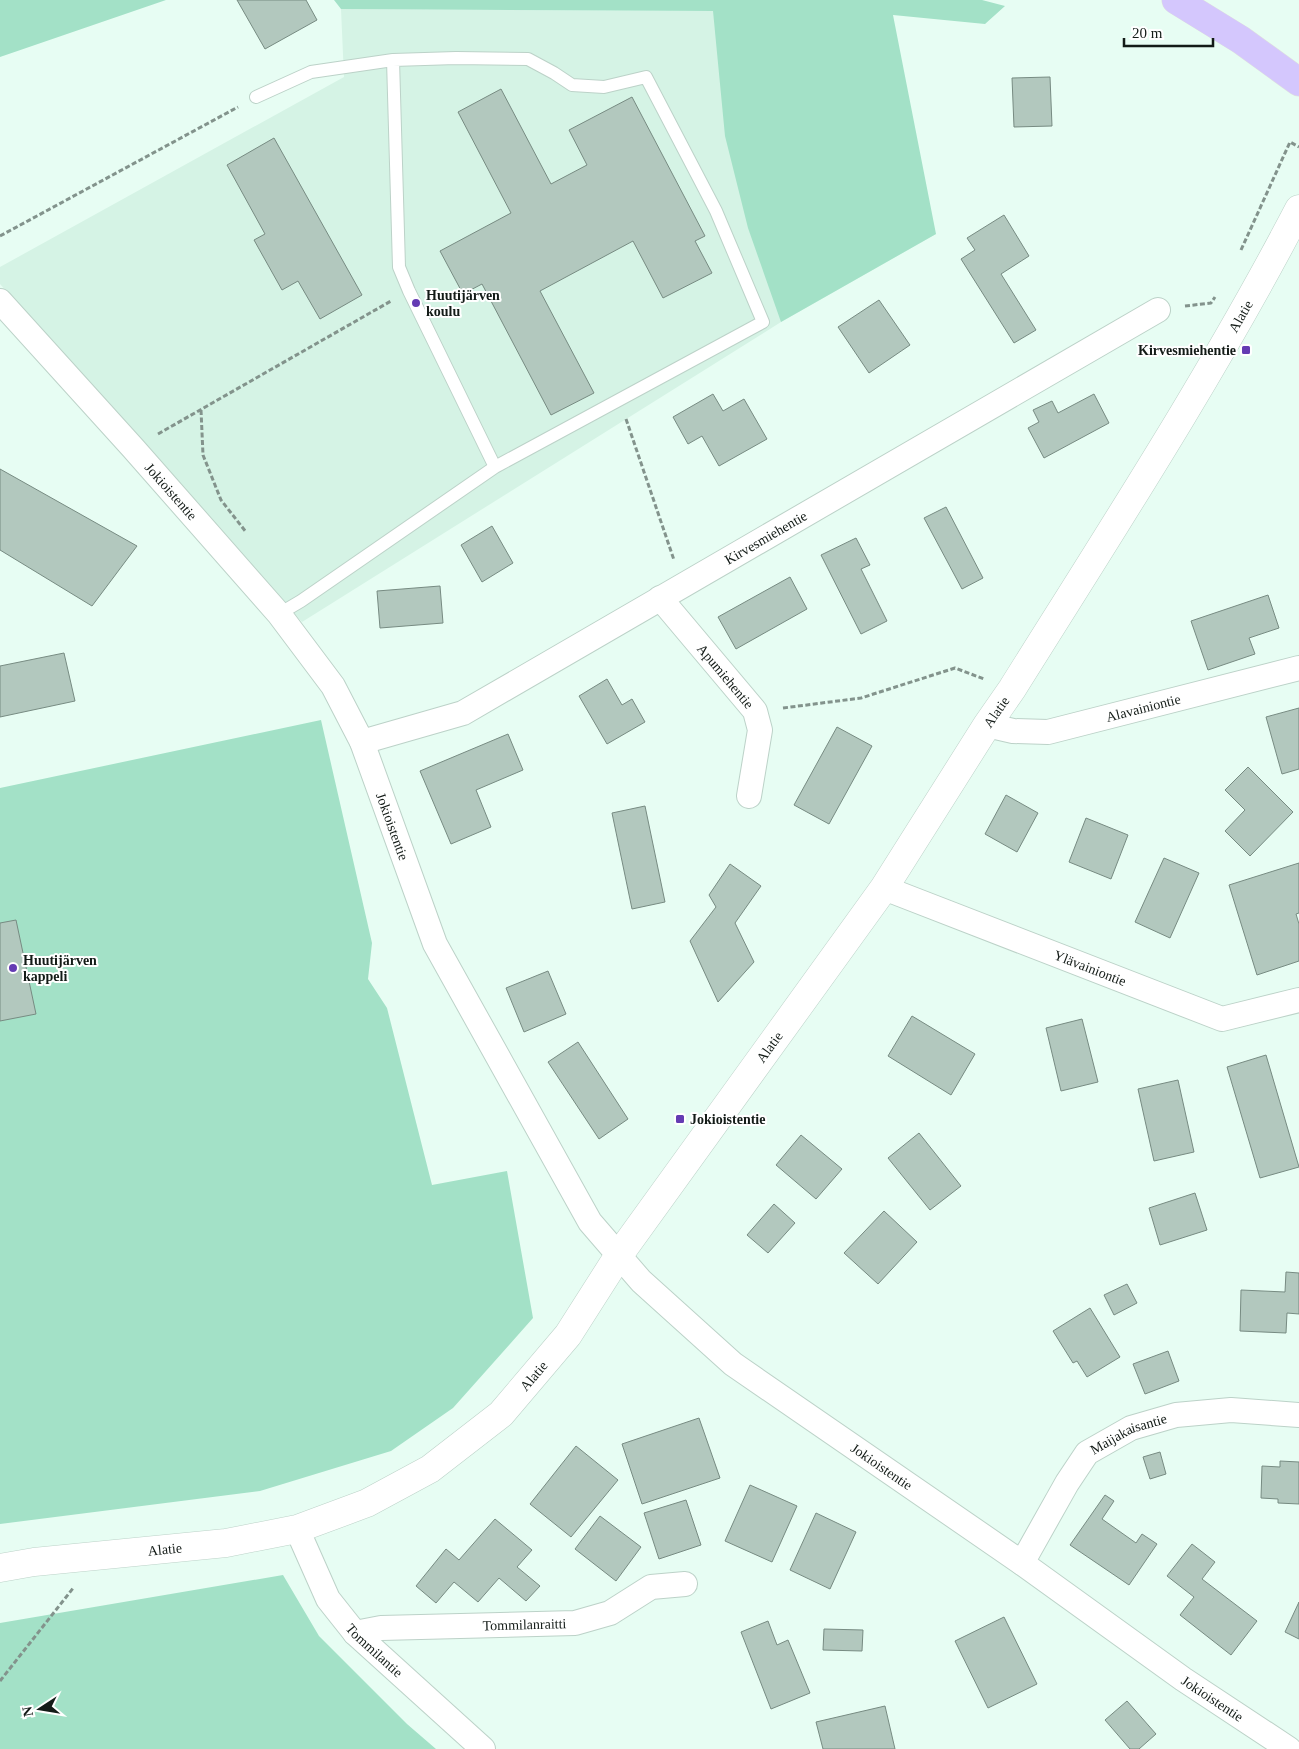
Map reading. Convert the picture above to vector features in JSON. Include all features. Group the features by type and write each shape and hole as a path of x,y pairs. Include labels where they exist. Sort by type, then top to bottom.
{"main road":[{"path":"1176,0 1242,40 1299,82"}],"street":[{"name":"Alatie","path":"0,1568 34,1562 226,1543 297,1529 367,1503 430,1468 501,1414 568,1335 619,1255 884,888 987,725 1012,689 1165,444 1264,276 1299,209"},
{"name":"Jokioistentie","path":"0,301 279,614 333,686 362,742 435,944 590,1222 641,1281 732,1364 1022,1563 1183,1679 1289,1749"},
{"name":"Kirvesmiehentie","path":"362,742 462,713 1158,310"},
{"name":"Apumiehentie","path":"660,598 756,711 760,730 749,796"},
{"name":"Alavainiontie","path":"987,725 1013,731 1048,732 1299,668"},
{"name":"Ylävainiontie","path":"884,888 1222,1020 1299,1000"},
{"name":"Maijakaisantie","path":"1022,1563 1087,1453 1131,1428 1176,1415 1231,1410 1299,1415"},
{"name":"Tommilantie","path":"297,1529 328,1599 355,1633 483,1749"},
{"name":"Tommilanraitti","path":"355,1633 382,1628 575,1624 610,1613 651,1587 685,1584"}],"lane":[{"path":"256,97 311,72 393,60 456,58 528,59 572,85 604,87 646,76 716,211 763,322 495,467 279,614"},
{"path":"393,60 399,267 495,467"}],"path":[{"path":"0,236 256,97"},
{"path":"1241,250 1290,142 1299,147"},
{"path":"133,448 409,291"},
{"path":"1158,310 1211,303 1216,296"},
{"path":"619,400 682,585"},
{"path":"200,410 203,456 221,500 251,539"},
{"path":"756,711 861,698 955,668 1012,689"},
{"path":"0,1681 77,1584"}],"shaded area":[{"name":"Huutijärven koulu","path":"341,9 713,11 936,234 781,322 302,622 0,284 0,267 344,77"}],"green space":[{"path":"0,0 166,0 0,57"},
{"path":"334,0 982,0 1005,6 985,24 893,15 936,234 781,322 748,228 725,136 713,11 341,9"},
{"path":"321,720 372,943 368,979 387,1008 432,1185 507,1171 533,1318 453,1408 391,1451 260,1491 0,1524 0,788"},
{"path":"283,1575 319,1636 407,1724 436,1749 0,1749 0,1623"}],"building":[{"path":"237,0 306,0 317,20 265,49"},
{"path":"1050,77 1052,126 1014,127 1012,78"},
{"path":"501,89 551,184 587,165 569,130 632,97 705,236 695,241 712,273 663,298 633,241 540,291 594,393 551,415 482,284 463,294 440,251 511,213 458,112"},
{"path":"274,138 362,295 320,319 298,281 282,290 254,240 265,234 227,165"},
{"path":"1004,215 1029,256 1001,274 1036,330 1014,343 961,259 975,250 967,238"},
{"path":"879,300 910,345 869,373 838,327"},
{"path":"713,394 723,411 744,399 767,439 719,466 702,436 688,444 673,417"},
{"path":"1094,394 1109,423 1044,458 1028,428 1039,422 1033,410 1052,401 1058,413"},
{"path":"0,469 137,546 92,606 0,550"},
{"path":"946,507 983,578 962,589 924,518"},
{"path":"492,526 513,563 482,582 461,545"},
{"path":"856,538 870,565 861,569 887,621 861,634 821,555"},
{"path":"790,577 807,609 736,649 718,617"},
{"path":"440,586 443,623 380,628 377,591"},
{"path":"1268,595 1279,628 1249,638 1255,654 1208,670 1191,621"},
{"path":"64,653 75,701 0,717 0,666"},
{"path":"607,679 622,705 632,699 645,722 607,744 579,696"},
{"path":"1299,708 1299,769 1282,774 1266,717"},
{"path":"837,727 872,746 829,824 794,805"},
{"path":"508,734 523,770 476,790 491,827 451,844 420,771"},
{"path":"1248,767 1293,812 1250,856 1225,831 1245,810 1225,790"},
{"path":"1006,795 1038,813 1017,852 985,834"},
{"path":"645,806 665,902 632,909 612,813"},
{"path":"1086,818 1128,835 1111,879 1069,862"},
{"path":"1164,858 1199,873 1170,938 1135,922"},
{"path":"1299,863 1299,913 1296,914 1299,924 1299,961 1257,975 1229,885"},
{"path":"730,864 761,886 735,923 754,962 718,1002 690,941 716,907 709,895"},
{"name":"Huutijärven kappeli","path":"16,920 36,1014 0,1021 0,923"},
{"path":"548,971 566,1014 524,1032 506,988"},
{"path":"912,1016 975,1054 951,1095 888,1056"},
{"path":"1082,1019 1098,1082 1061,1091 1046,1028"},
{"path":"578,1042 628,1119 599,1139 548,1062"},
{"path":"1266,1055 1299,1167 1260,1178 1227,1067"},
{"path":"1178,1080 1194,1152 1154,1161 1138,1089"},
{"path":"919,1133 961,1186 930,1210 888,1158"},
{"path":"801,1135 842,1169 816,1199 776,1165"},
{"path":"1195,1193 1207,1230 1160,1245 1149,1208"},
{"path":"774,1204 795,1223 768,1253 747,1235"},
{"path":"884,1211 917,1242 878,1284 844,1253"},
{"path":"1286,1272 1299,1273 1299,1314 1287,1313 1286,1333 1240,1331 1241,1290 1285,1292"},
{"path":"1127,1284 1137,1303 1114,1315 1104,1295"},
{"path":"1090,1308 1120,1357 1087,1377 1077,1361 1073,1363 1053,1331"},
{"path":"1168,1351 1179,1381 1145,1394 1133,1364"},
{"path":"699,1418 720,1478 642,1504 622,1444"},
{"path":"576,1446 618,1480 571,1537 530,1504"},
{"path":"1160,1452 1166,1474 1150,1479 1143,1457"},
{"path":"1280,1461 1299,1462 1299,1504 1278,1503 1278,1499 1261,1498 1262,1466 1280,1467"},
{"path":"750,1485 797,1506 772,1562 725,1541"},
{"path":"1105,1495 1114,1501 1102,1519 1136,1543 1142,1534 1157,1544 1129,1585 1070,1545"},
{"path":"686,1500 701,1545 659,1559 644,1513"},
{"path":"816,1513 856,1532 830,1589 790,1570"},
{"path":"600,1516 641,1547 616,1581 575,1549"},
{"path":"495,1519 532,1550 517,1567 540,1586 526,1601 499,1578 478,1602 454,1582 436,1603 416,1586 446,1549 459,1560"},
{"path":"1192,1544 1215,1562 1202,1579 1257,1621 1231,1655 1180,1615 1194,1597 1167,1576"},
{"path":"1299,1602 1299,1639 1285,1632"},
{"path":"1004,1617 1037,1684 988,1708 955,1641"},
{"path":"768,1621 777,1645 788,1640 810,1693 771,1709 741,1632"},
{"path":"824,1629 863,1630 862,1651 823,1650"},
{"path":"1127,1701 1156,1734 1139,1749 1130,1749 1105,1720"},
{"path":"885,1706 895,1749 823,1749 816,1722"}],"place":[{"name":"Huutijärven koulu","path":"416,303"},
{"name":"Kirvesmiehentie","path":"1246,350"},
{"name":"Huutijärven kappeli","path":"13,968"},
{"name":"Jokioistentie","path":"680,1119"}]}
